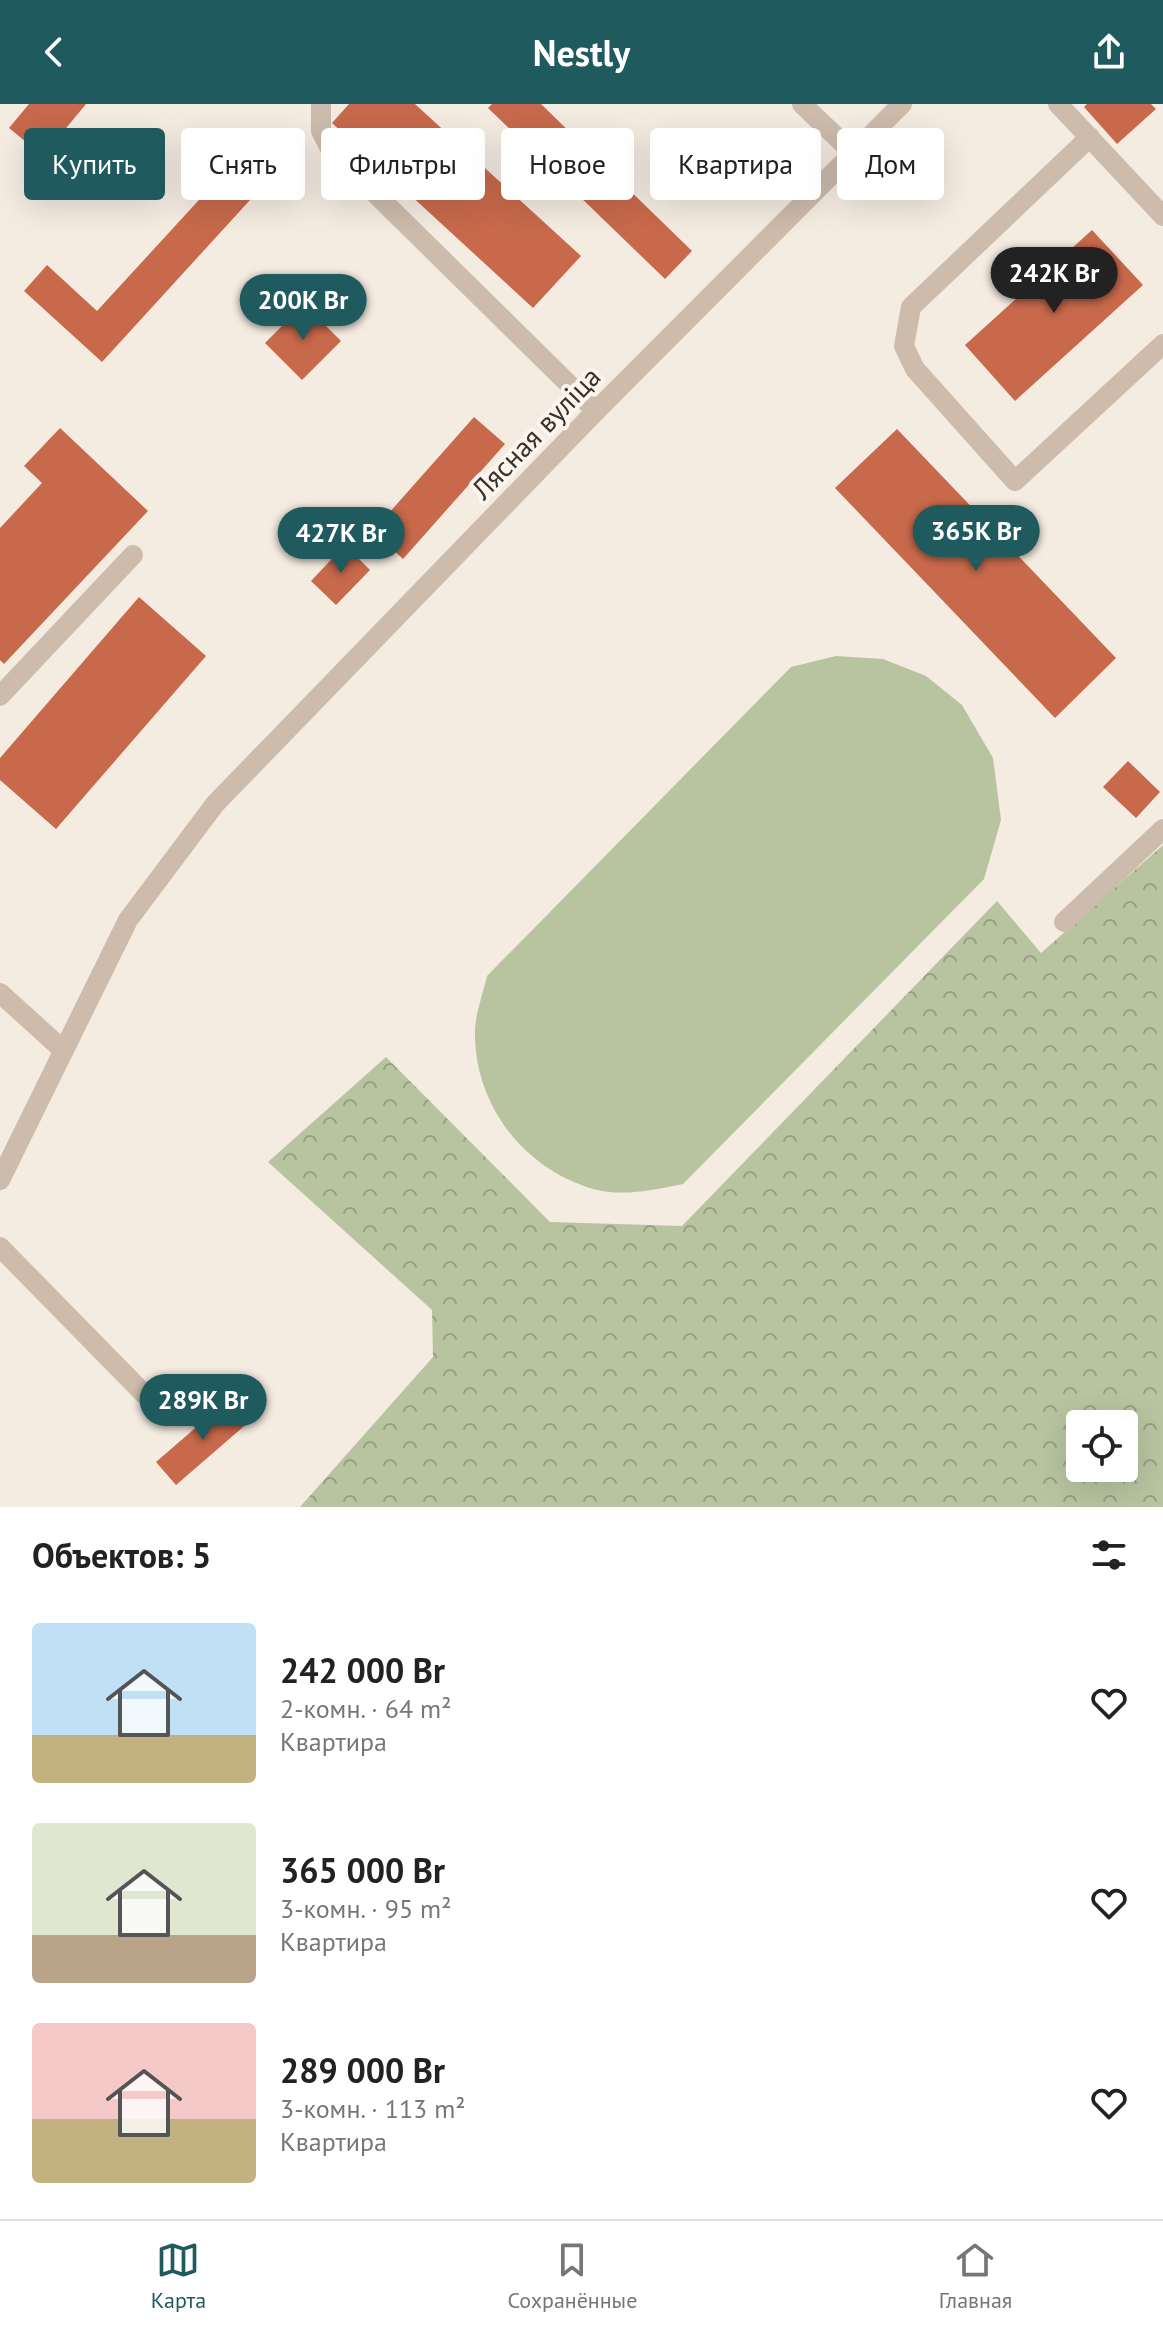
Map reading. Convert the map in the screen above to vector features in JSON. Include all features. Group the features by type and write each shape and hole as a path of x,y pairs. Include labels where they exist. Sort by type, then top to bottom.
{"street":[{"path":"321,104 321,131 331,150 596,411"},
{"path":"802,104 837,138"},
{"name":"Лясная вуліца","path":"878,128 902,104"},
{"path":"1058,104 1163,216"},
{"path":"1090,137 911,307 904,346 915,369 1015,481 1163,344"},
{"name":"Лясная вуліца","path":"0,1180 128,920 215,804 596,411 837,169"},
{"path":"0,696 133,555"},
{"path":"1064,922 1163,829"},
{"path":"0,993 63,1050"},
{"path":"0,1247 150,1400"}],"green space":[{"path":"836,656 883,659 926,676 962,705 993,758 1001,820 984,879 683,1184 638,1192 616,1192 593,1189 568,1180 526,1150 508,1131 484,1087 475,1029 487,976 791,667"},
{"path":"1163,845 1163,1507 300,1507 433,1357 432,1310 268,1162 386,1057 550,1222 682,1226 997,901 1041,953"}],"building":[{"path":"29,104 86,104 66,128 24,128 24,140 9,128"},
{"path":"349,104 415,104 441,128 337,128 332,123"},
{"path":"492,104 541,104 566,128 509,128 488,108"},
{"path":"1087,104 1151,104 1156,109 1117,144 1084,107"},
{"path":"485,168 501,183 501,200 520,200 581,256 533,308 416,200 485,200"},
{"path":"634,195 692,251 665,279 583,200 634,200"},
{"path":"199,200 250,200 102,362 24,291 47,265 97,311"},
{"path":"1092,230 1143,285 1015,401 965,345"},
{"path":"304,304 341,341 302,380 265,343"},
{"path":"474,417 505,444 403,559 373,531"},
{"path":"60,428 148,511 4,664 0,660 0,528 42,483 24,466"},
{"path":"897,429 1116,658 1055,718 835,488"},
{"path":"345,545 370,570 336,605 311,581"},
{"path":"139,597 206,656 56,829 0,780 0,758"},
{"path":"1128,761 1160,792 1136,818 1103,787"},
{"path":"230,1398 250,1421 176,1485 156,1462"}]}
